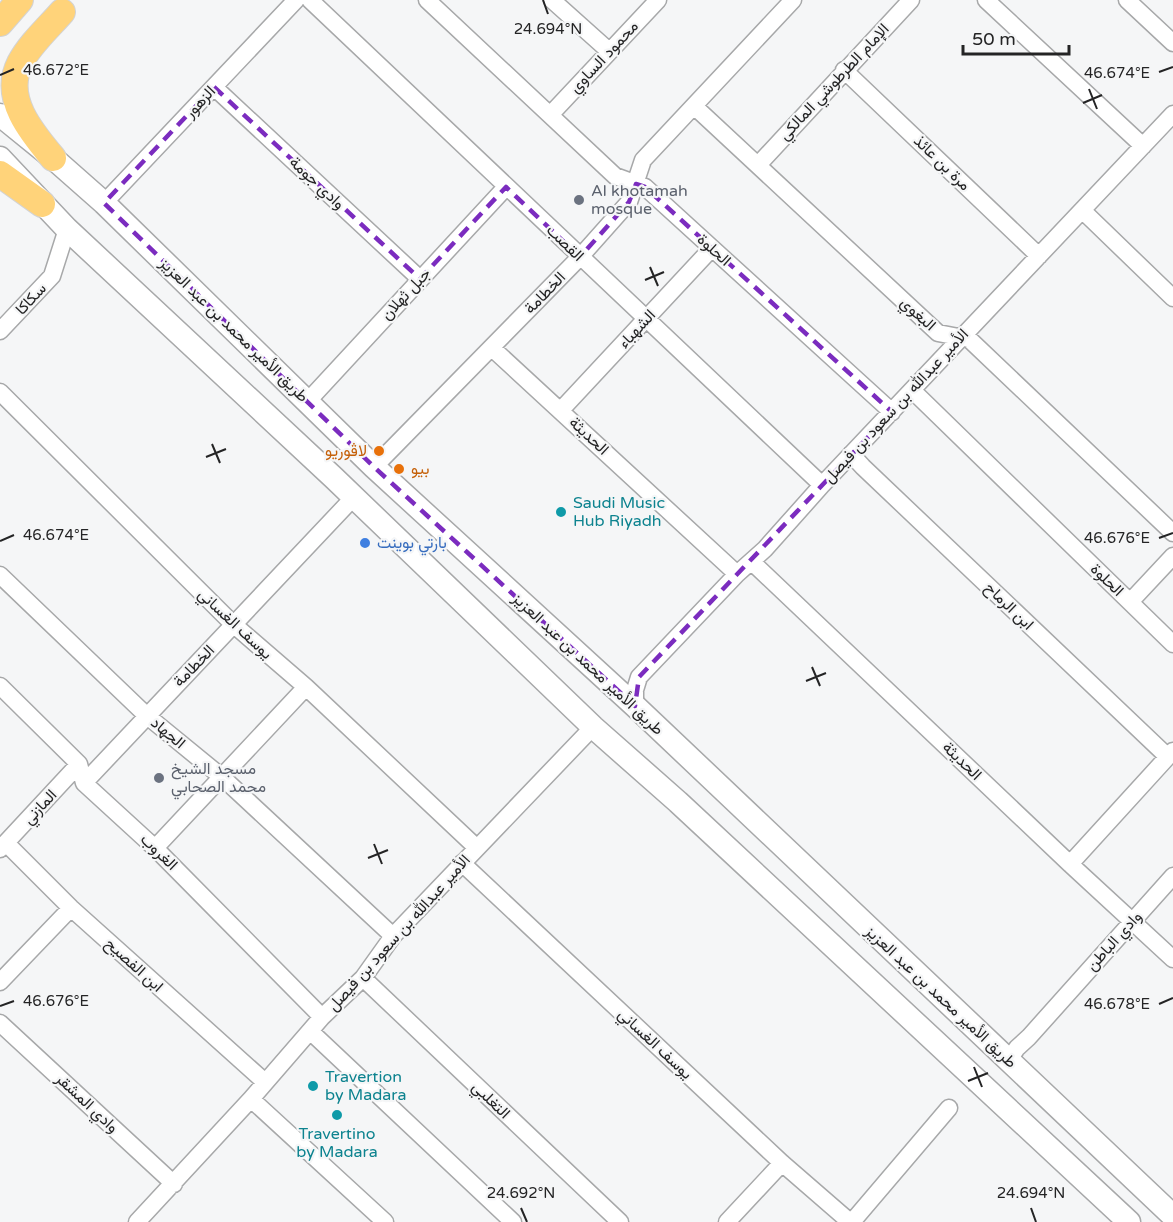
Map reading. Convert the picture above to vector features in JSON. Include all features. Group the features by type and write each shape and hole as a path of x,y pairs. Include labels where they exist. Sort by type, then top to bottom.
{"main road":[{"path":"0,6 10,0"},
{"path":"0,23 20,0"},
{"path":"4,62 68,6"},
{"path":"53,158 26,123 15,95 16,83 20,64 68,6"},
{"name":"طريق الأمير محمد بن عبد العزيز","path":"0,115 104,203 374,467 635,706 1173,1216"},
{"path":"0,135 2,134 35,154 53,158"},
{"path":"0,151 11,177"},
{"path":"0,158 11,177 354,497 593,727 687,810 1130,1222"}],"street":[{"name":"الزهور","path":"104,203 296,0"},
{"name":"القصب","path":"310,0 645,320 822,485"},
{"name":"الحلوة","path":"427,0 615,176 645,187 892,412"},
{"path":"552,0 609,51"},
{"name":"محمود الساوي","path":"551,114 658,0"},
{"name":"الإمام الطرطوشي المالكي","path":"758,165 911,0"},
{"path":"986,0 1143,146"},
{"path":"1127,0 1173,43"},
{"name":"الخطامة","path":"374,467 580,257 629,202 643,160 695,107 789,1"},
{"name":"مرة بن عائذ","path":"844,70 1039,256"},
{"name":"وادي جومة","path":"214,87 420,279"},
{"name":"البغوي","path":"695,107 938,333 969,339 1173,533"},
{"name":"الأمير عبدالله بن سعود بن فيصل","path":"635,706 635,690 639,677 736,574 765,549 822,485 1173,114"},
{"name":"جبل ثهلان","path":"307,402 506,187"},
{"path":"1082,210 1173,298"},
{"name":"سكاكا","path":"0,331 52,276 67,229"},
{"name":"الشهباء","path":"561,410 712,249"},
{"name":"الحديثة","path":"492,348 736,574"},
{"name":"الحلوة","path":"912,390 1173,644"},
{"name":"يوسف الغساني","path":"0,392 233,624 306,687 477,848"},
{"name":"ابن الرماح","path":"852,454 863,467 1170,754"},
{"name":"الخطامة","path":"84,783 354,497"},
{"path":"1130,602 1173,556"},
{"name":"الحديثة","path":"752,562 1173,959"},
{"name":"الجهاد","path":"0,575 146,715 223,778 393,936"},
{"path":"0,686 79,764 84,783"},
{"path":"155,848 306,687"},
{"name":"الأمير عبدالله بن سعود بن فيصل","path":"144,1219 322,1017 363,978 393,936 593,727"},
{"path":"1070,864 1170,754"},
{"name":"المازني","path":"3,847 79,764"},
{"name":"الغروب","path":"84,783 155,848 322,1017"},
{"name":"ابن الفصيح","path":"3,847 265,1082"},
{"name":"يوسف الغساني","path":"462,863 782,1163 851,1222"},
{"name":"وادي الباطن","path":"1008,1061 1017,1048 1173,876"},
{"path":"0,982 71,908"},
{"name":"التغلبي","path":"363,978 620,1222"},
{"name":"وادي المشقر","path":"0,1023 174,1184"},
{"path":"310,1031 513,1222"},
{"path":"251,1099 385,1222"},
{"path":"851,1222 950,1108"},
{"path":"727,1222 782,1163"}],"highlighted area":[{"path":"214,87 420,279 506,187 580,257 629,202 636,184 645,187 892,412 639,677 635,706 374,467 104,203"}],"place":[{"name":"Al khotamah mosque","path":"579,200"},
{"name":"لاڤوريو","path":"379,451"},
{"name":"بيو","path":"399,469"},
{"name":"Saudi Music Hub Riyadh","path":"561,512"},
{"name":"بارتي بوينت","path":"365,543"},
{"name":"مسجد الشيخ محمد الصحابي","path":"159,778"},
{"name":"Travertion by Madara","path":"313,1086"},
{"name":"Travertino by Madara","path":"337,1115"}]}
